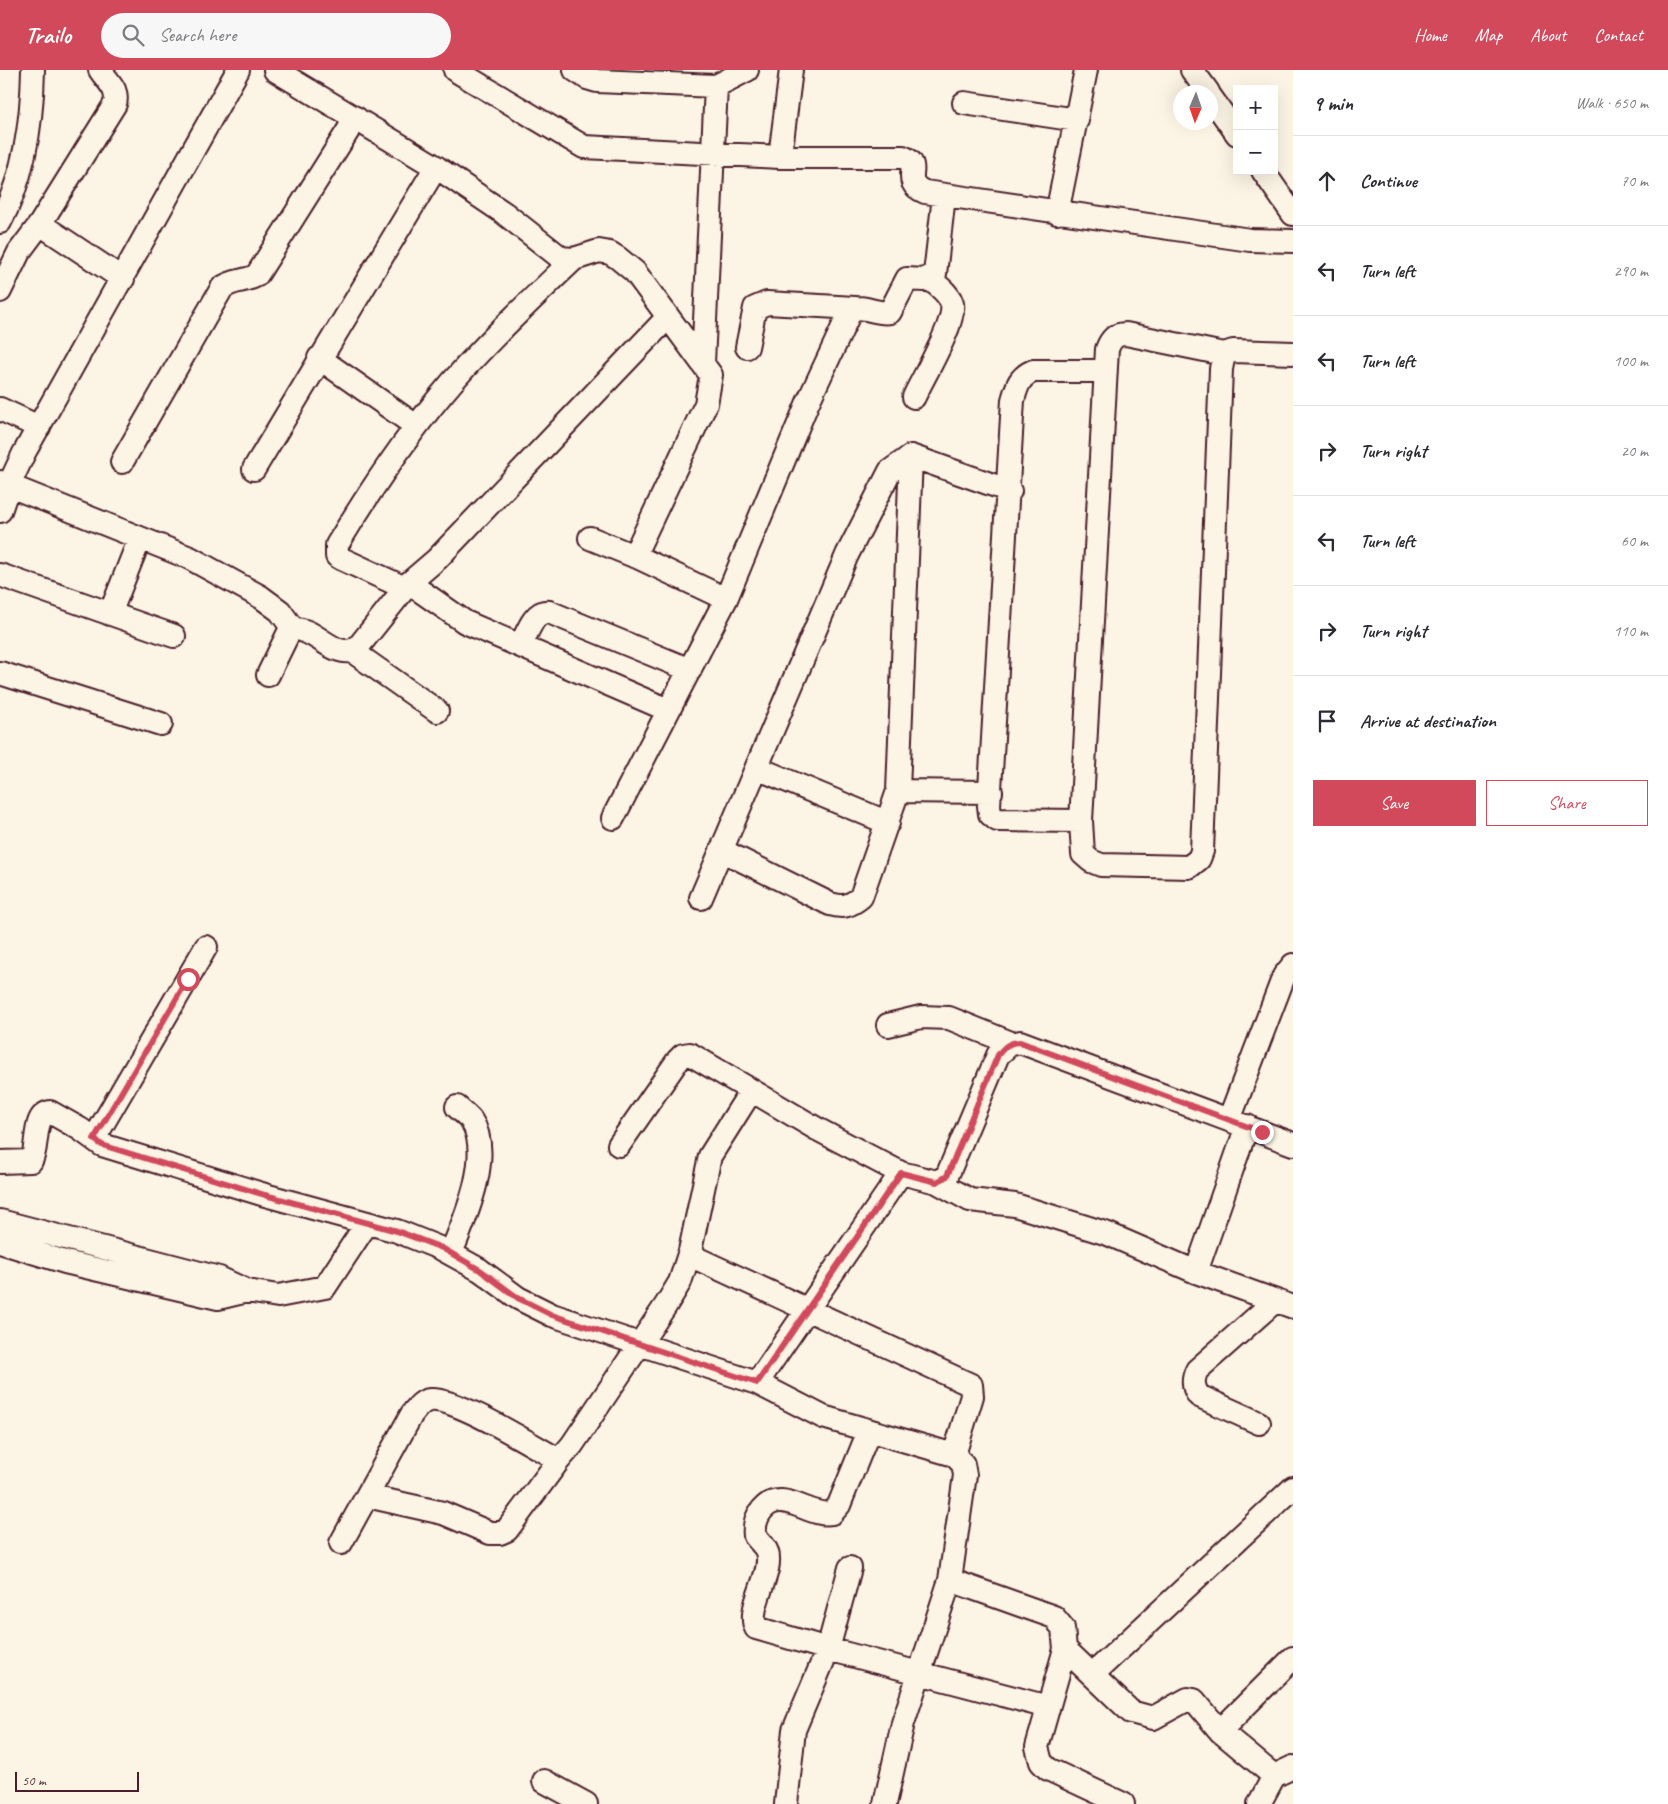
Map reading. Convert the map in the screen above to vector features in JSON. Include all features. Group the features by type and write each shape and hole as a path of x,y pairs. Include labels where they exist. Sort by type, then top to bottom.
{"street":[{"path":"0,222 19,180 33,101 33,70"},
{"path":"0,291 19,252 40,224 115,104 117,96 115,90 100,70"},
{"path":"0,511 4,483 39,427 123,279 238,70"},
{"path":"275,70 436,167 504,213 557,255 567,260 574,260 599,251 610,253 636,272 668,318 703,362 711,375 706,404 633,555"},
{"path":"455,70 584,147 780,158 903,156 912,164 912,184 915,188 944,196 1250,240 1293,241"},
{"path":"575,70 587,78 597,81 716,86 747,70"},
{"path":"780,158 792,70"},
{"path":"1057,213 1086,70"},
{"path":"1192,70 1203,85"},
{"path":"703,362 716,86"},
{"path":"964,103 1077,120"},
{"path":"1218,107 1234,130"},
{"path":"122,462 222,288 231,281 251,278 257,275 356,118"},
{"path":"254,470 319,358 436,167"},
{"path":"1266,175 1293,214"},
{"path":"747,347 755,308 760,304 855,308 890,312 907,279 930,278 935,274 944,196"},
{"path":"40,224 123,279"},
{"path":"574,260 500,330 416,426 377,480 337,544 335,551 337,556 342,559 407,586 454,616 668,710"},
{"path":"914,396 948,326 952,313 948,296 930,278"},
{"path":"614,818 726,599 808,402 848,315 855,308"},
{"path":"268,675 289,632 293,629 304,630 346,652 358,647 407,586 437,559 668,318"},
{"path":"1224,354 1221,369 1202,850 1199,859 1190,866 1101,865 1090,861 1083,854 1081,821 1107,349 1113,337 1118,334 1224,354 1233,351 1293,354"},
{"path":"319,358 416,426"},
{"path":"1081,821 997,820 990,814 996,678 1010,491 1013,400 1017,385 1024,375 1033,371 1105,371"},
{"path":"0,409 39,427"},
{"path":"911,456 1010,491"},
{"path":"701,898 758,768 847,555 890,471 911,456"},
{"path":"721,850 830,904 841,907 852,905 861,897 898,791 911,456"},
{"path":"4,483 190,558 261,597 280,611 293,629"},
{"path":"110,614 140,538"},
{"path":"590,538 633,555 726,599"},
{"path":"0,575 174,636"},
{"path":"521,644 537,616 541,612 549,612 690,670"},
{"path":"352,651 437,711"},
{"path":"0,673 161,724"},
{"path":"758,768 888,823"},
{"path":"898,791 991,792"},
{"path":"94,1139 206,947"},
{"path":"1196,1272 1238,1123 1284,976 1293,964"},
{"path":"888,1025 921,1018 949,1018 1011,1043"},
{"path":"937,1182 947,1176 998,1055 1003,1048 1011,1043 1020,1042 1293,1144"},
{"path":"619,1145 683,1055 694,1056 751,1090 901,1173 937,1182 970,1200 1027,1208 1108,1234 1196,1272 1284,1304"},
{"path":"367,1496 385,1498 443,1513 490,1532 500,1533 507,1530 572,1445 680,1282 690,1251 710,1156 751,1090"},
{"path":"451,1253 466,1216 476,1180 479,1146 476,1131 470,1119 457,1107"},
{"path":"0,1162 31,1161 35,1150 39,1122 46,1112 56,1114 102,1145 148,1161 397,1231 451,1253 531,1305 552,1315 757,1383 823,1417 954,1456 963,1464 965,1475 950,1580 903,1723 885,1804"},
{"path":"757,1383 805,1310 901,1173"},
{"path":"0,1221 219,1278 247,1291 278,1296 325,1288 366,1222"},
{"path":"0,1242 65,1262 218,1298 247,1291"},
{"path":"690,1251 698,1259 971,1385 972,1396 954,1456"},
{"path":"1258,1423 1199,1396 1194,1389 1194,1378 1197,1370 1284,1304"},
{"path":"341,1543 412,1414 420,1404 431,1400 441,1401 491,1421 559,1460"},
{"path":"870,1430 836,1510 827,1514 789,1501 778,1501 764,1507 755,1524 755,1536 764,1547 768,1558 754,1617 756,1628 1048,1707"},
{"path":"1092,1674 1293,1488"},
{"path":"786,1804 794,1730 828,1649 850,1568"},
{"path":"950,1580 1054,1617 1063,1628 1065,1649 1037,1747 1041,1762 1048,1769 1122,1804"},
{"path":"1065,1649 1131,1712 1153,1718 1183,1701 1192,1699 1220,1731 1284,1771 1259,1804"},
{"path":"1220,1731 1293,1658"},
{"path":"544,1781 586,1804"}],"route":[{"path":"188,979 94,1139 102,1145 148,1161 397,1231 442,1248 480,1270 518,1298 552,1315 757,1383 805,1310 901,1173 937,1182 947,1176 998,1055 1003,1048 1011,1043 1020,1042 1262,1132"}]}
